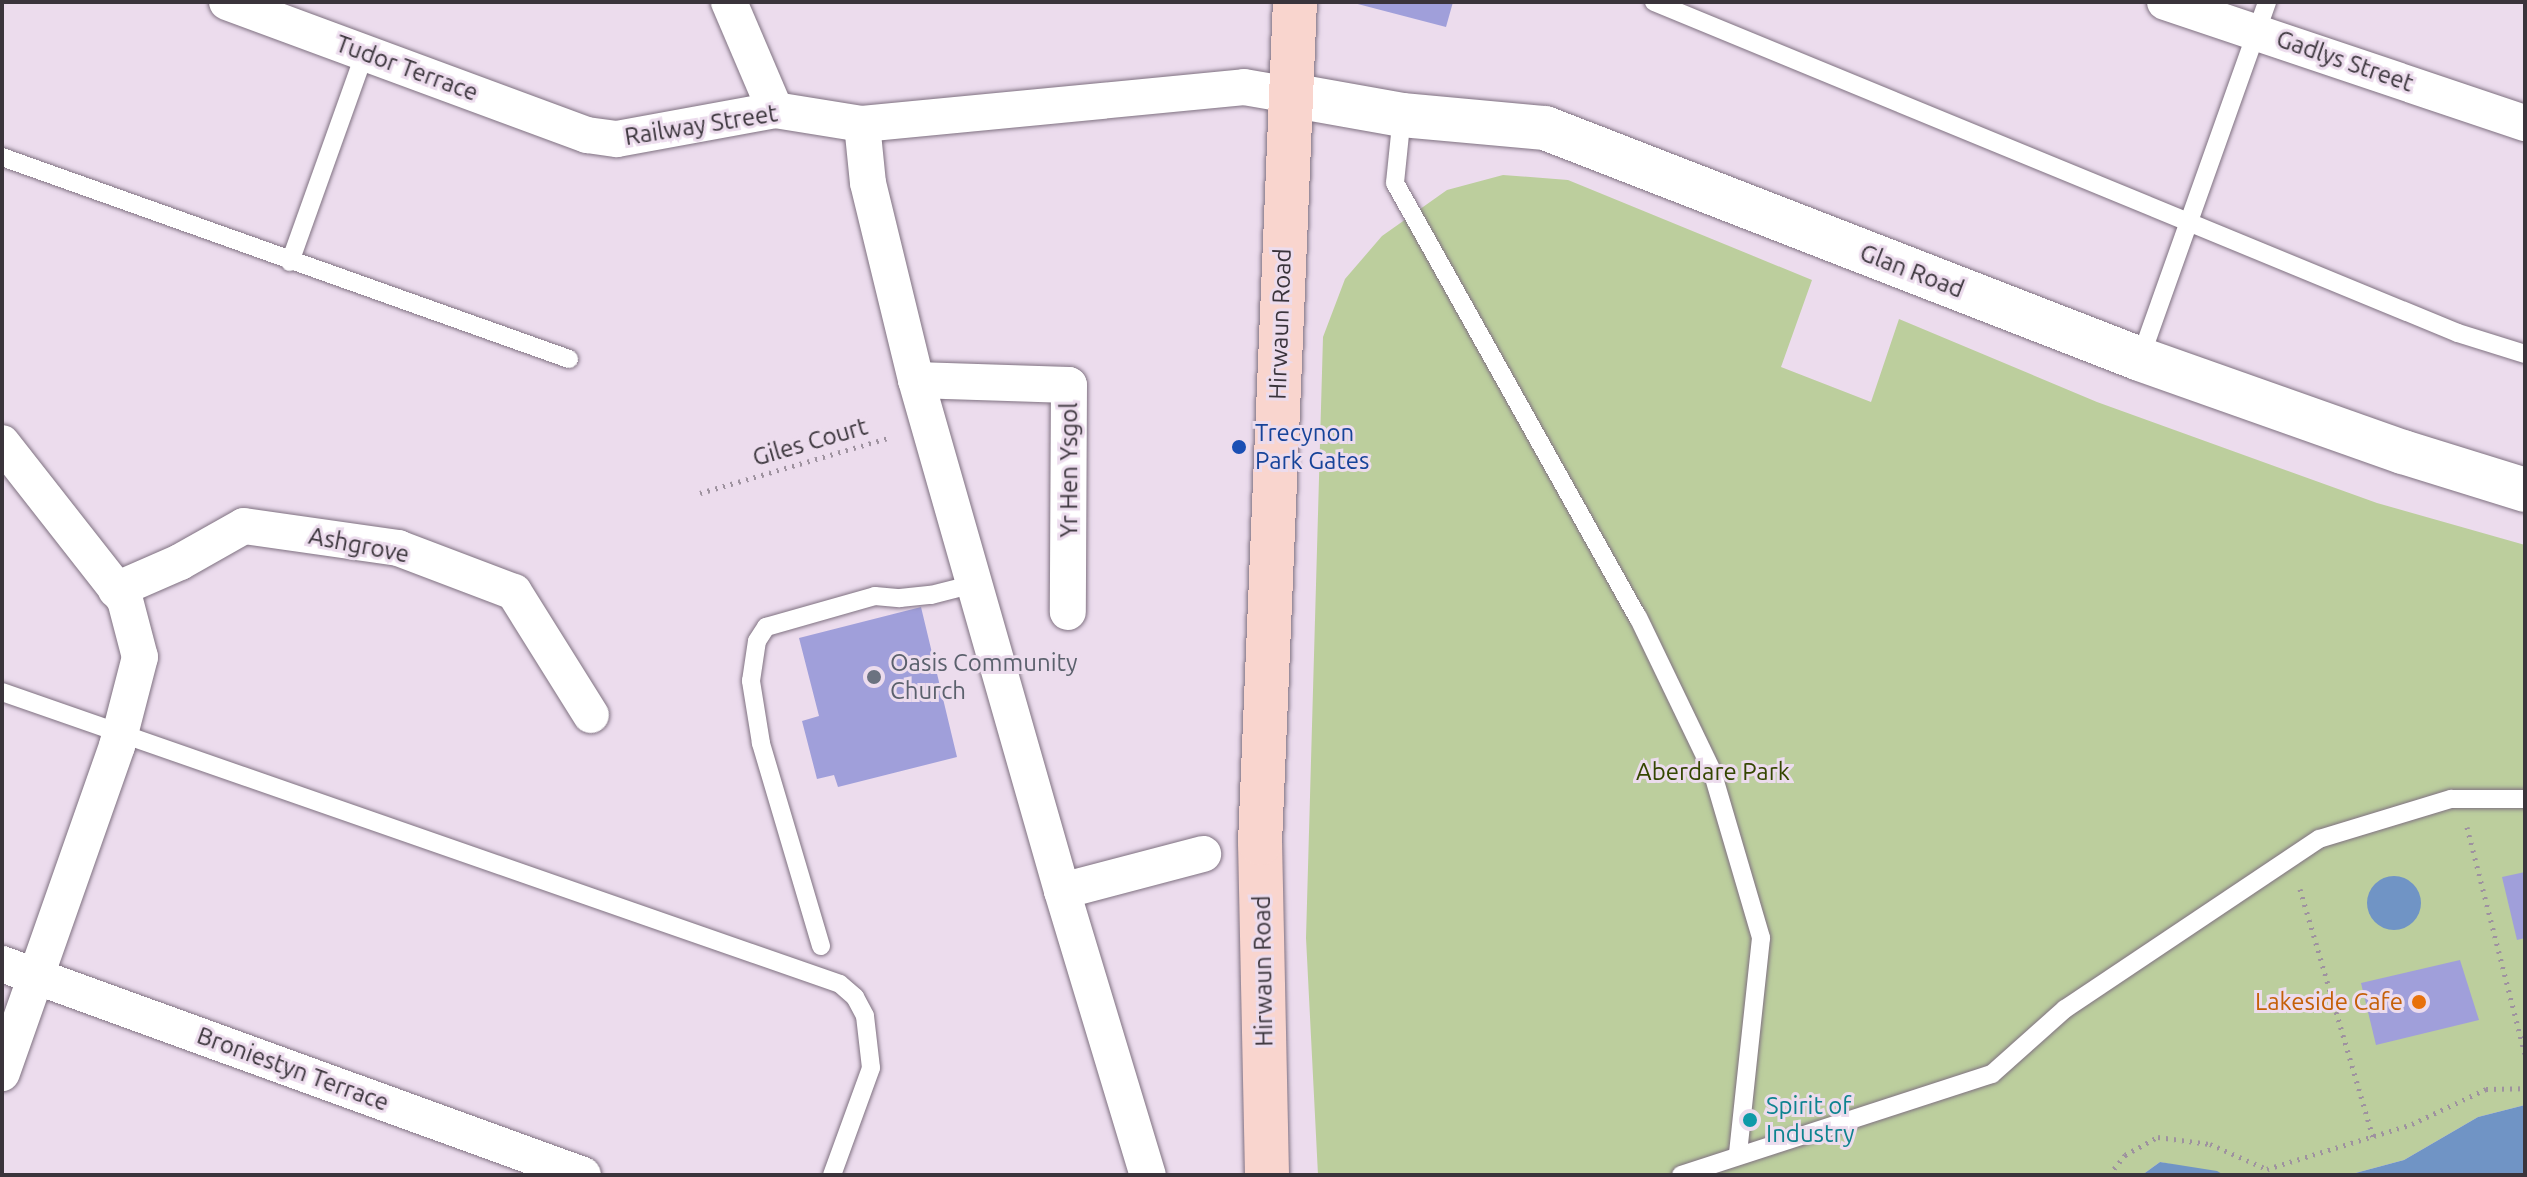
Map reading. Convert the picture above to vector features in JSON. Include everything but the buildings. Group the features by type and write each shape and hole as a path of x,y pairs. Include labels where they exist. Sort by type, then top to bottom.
{"main road":[{"name":"Hirwaun Road","path":"1267,1175 1260,843 1295,2"}],"street":[{"name":"Tudor Terrace","path":"227,2 587,135"},
{"path":"729,2 775,110"},
{"name":"Gadlys Street","path":"2165,2 2262,17 2525,123"},
{"path":"1148,1175 1062,891 916,380 868,183 862,124 1244,87 1290,95"},
{"name":"Glan Road","path":"1290,95 1402,115 1545,128 2140,359 2403,452 2525,490"},
{"name":"Railway Street","path":"587,135 617,139 775,110 862,124"},
{"name":"Yr Hen Ysgol","path":"916,380 1069,385 1068,612"},
{"path":"2,443 125,600 140,657 120,736 2,1073"},
{"name":"Ashgrove","path":"116,590 180,562 244,526 398,548 514,592 591,715"},
{"path":"1062,891 1203,854"},
{"name":"Broniestyn Terrace","path":"2,964 583,1175"}],"lane":[{"path":"1654,2 2458,333 2525,354"},
{"path":"2140,359 2262,17"},
{"path":"290,262 365,52"},
{"path":"1402,115 1395,183 1638,617 1712,771 1761,938 1738,1154"},
{"path":"2,157 569,359"},
{"path":"821,946 761,743 751,681 757,641 766,627 875,596 931,595 974,584"},
{"path":"2,692 120,736 840,984 855,997 865,1016 871,1068 832,1175"},
{"path":"1681,1175 1992,1074 2065,1009 2319,839 2460,799 2525,799"}],"path":[{"name":"Giles Court","path":"700,493 930,425"},
{"path":"2460,799 2525,1054"},
{"path":"2291,858 2373,1137"},
{"path":"2109,1175 2125,1155 2158,1137 2210,1144 2267,1169 2373,1137 2486,1089 2525,1088"}],"green space":[{"name":"Aberdare Park","path":"1503,175 1568,180 1812,280 1781,367 1871,402 1899,319 2097,402 2377,503 2525,545 2525,1105 2478,1117 2404,1160 2348,1175 2224,1175 2160,1162 2142,1175 1318,1175 1306,938 1323,337 1345,279 1382,236 1447,190"}],"water":[{"path":"2394,876 2413,884 2421,903 2413,922 2394,930 2375,922 2367,903 2375,884"},
{"path":"2525,1105 2525,1175 2348,1175 2404,1160 2478,1117"},
{"path":"2160,1162 2217,1171 2224,1175 2142,1175"}],"place":[{"name":"Trecynon Park Gates","path":"1239,447"},
{"name":"Oasis Community Church","path":"874,677"},
{"name":"Lakeside Cafe","path":"2419,1002"},
{"name":"Spirit of Industry","path":"1750,1120"}]}
